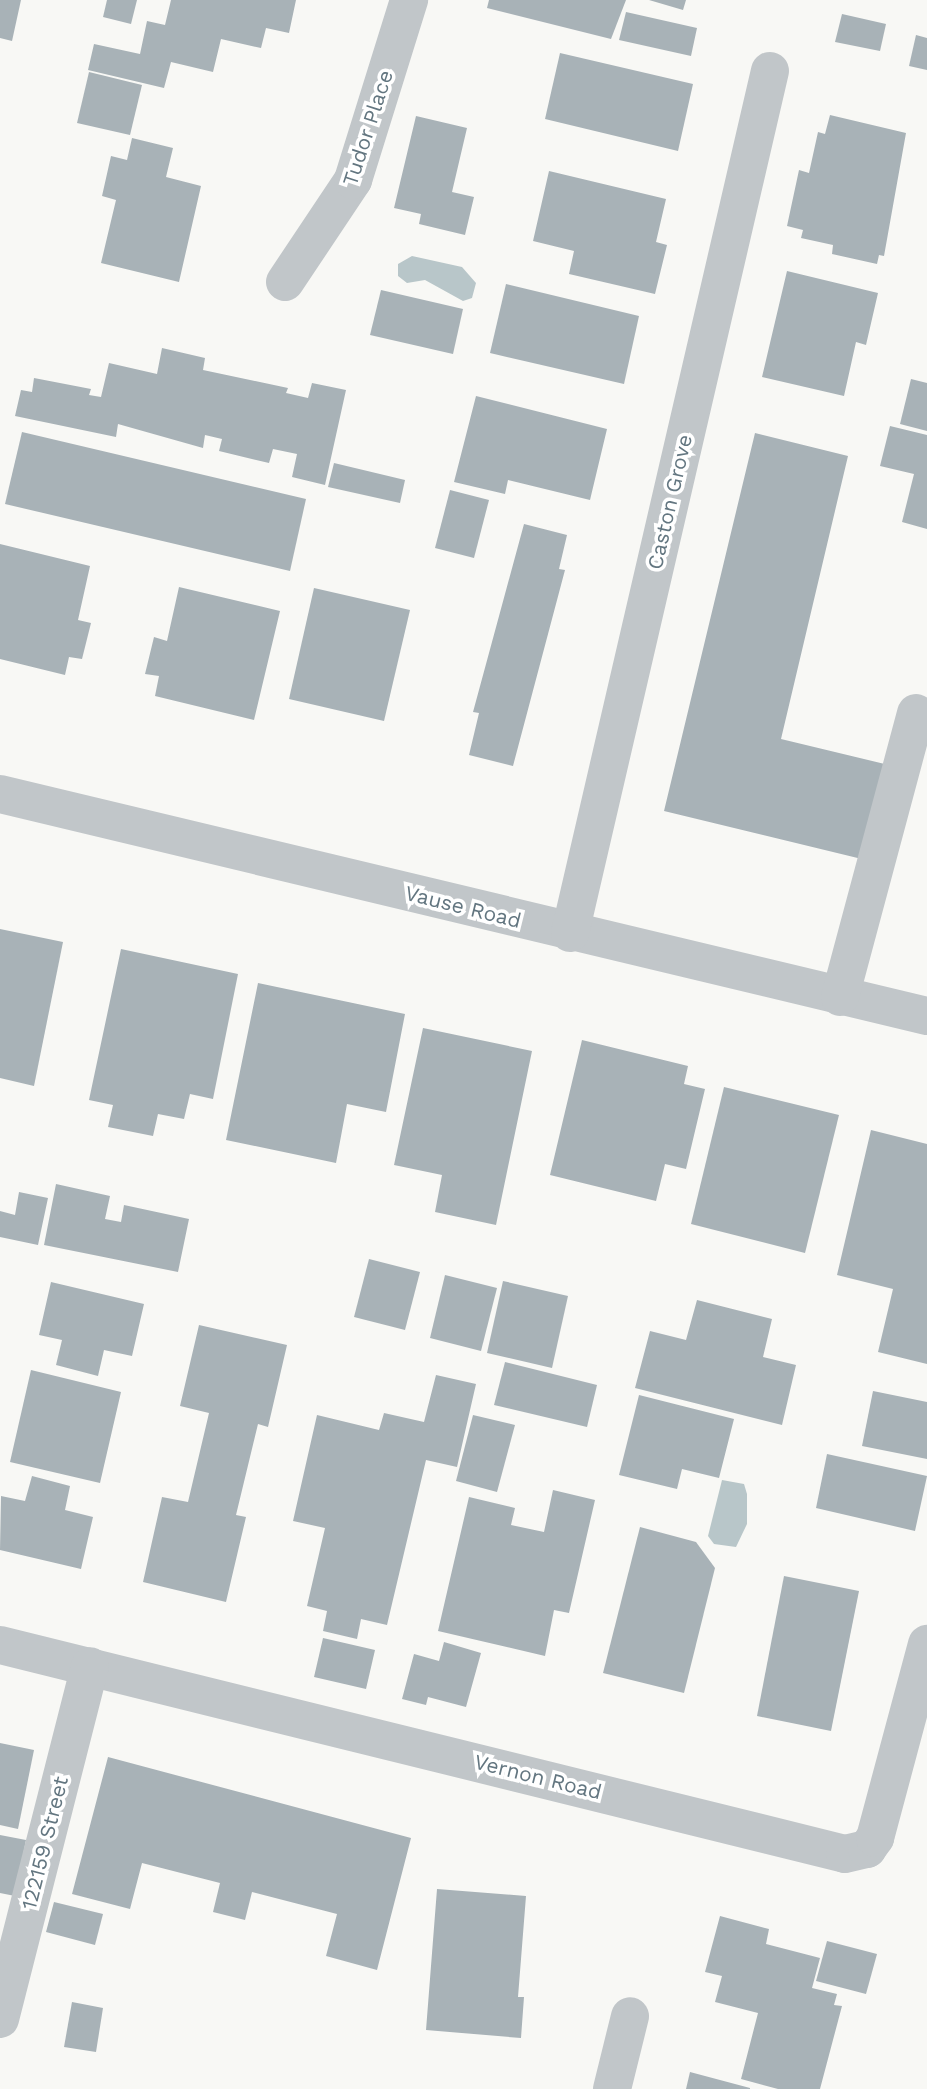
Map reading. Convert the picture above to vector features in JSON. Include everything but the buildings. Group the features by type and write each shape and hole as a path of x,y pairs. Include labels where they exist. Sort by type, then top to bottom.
{"street":[{"name":"Tudor Place","path":"285,282 353,180 409,0"},
{"name":"Caston Grove","path":"570,933 770,71"},
{"path":"840,997 916,713"},
{"name":"Vause Road","path":"0,794 570,933 927,1016"},
{"name":"Vernon Road","path":"0,1645 845,1854 867,1849 875,1838 927,1644"},
{"name":"122159 Street","path":"0,2019 90,1666"},
{"path":"612,2089 629,2016"}],"shaded area":[{"path":"412,256 462,267 476,283 472,298 463,301 425,280 407,283 398,276 398,264"},
{"path":"722,1480 744,1484 747,1494 747,1524 736,1547 714,1544 708,1536"}]}
